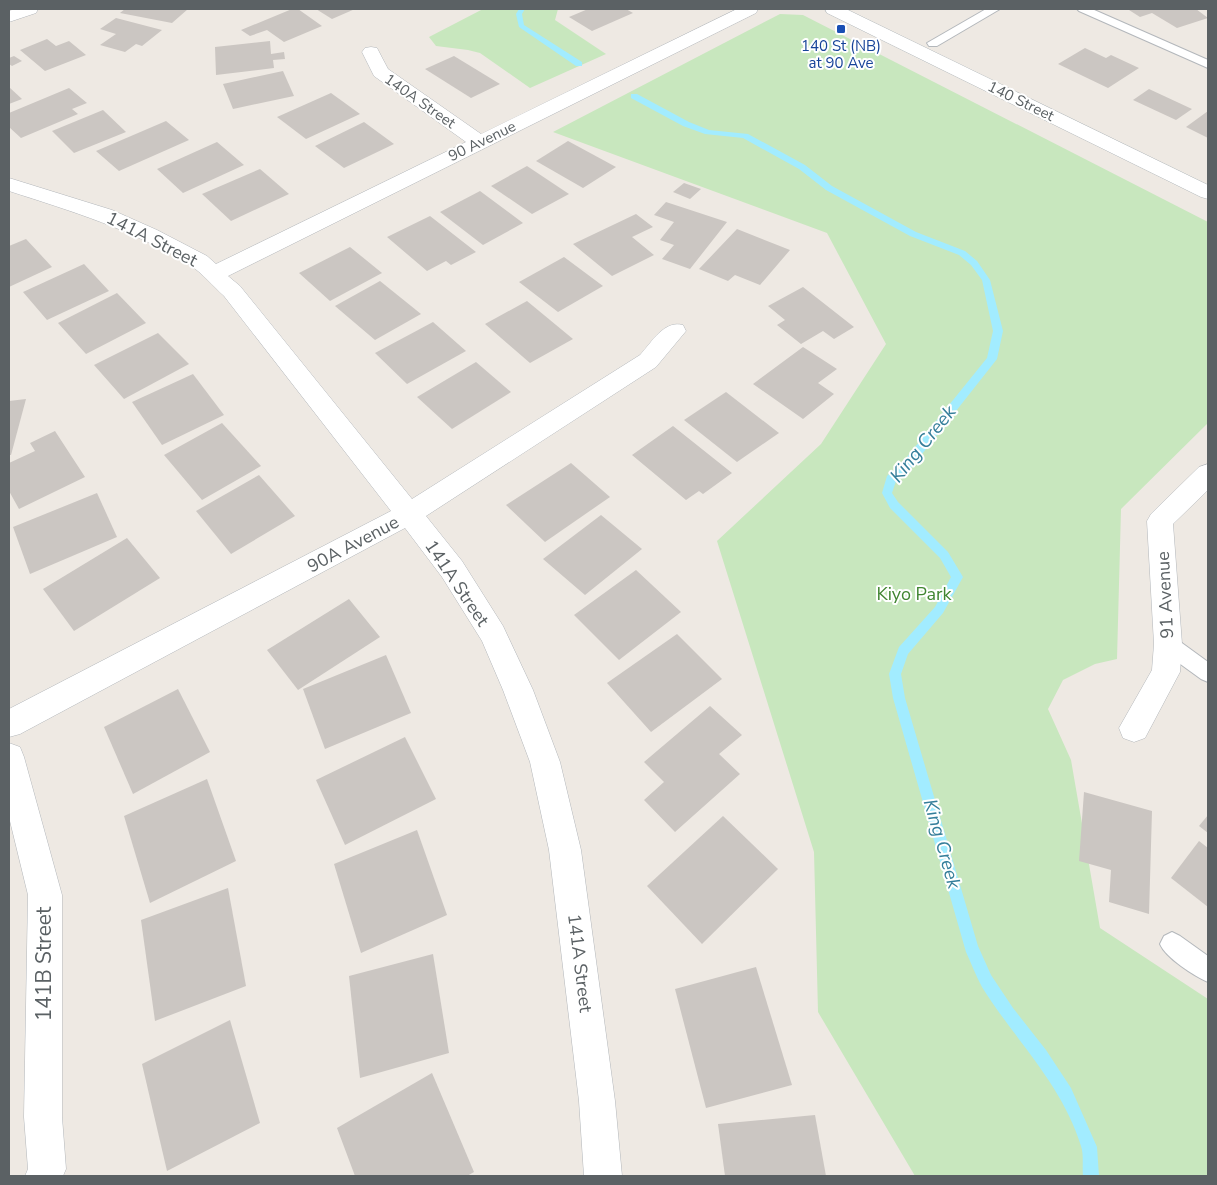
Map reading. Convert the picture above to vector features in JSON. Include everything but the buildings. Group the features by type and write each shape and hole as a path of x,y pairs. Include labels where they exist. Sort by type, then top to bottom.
{"street":[{"path":"9,16 30,9"},
{"name":"90 Avenue","path":"214,274 750,9"},
{"name":"140 Street","path":"833,9 1208,193"},
{"name":"140 Street","path":"862,9 1208,176"},
{"name":"140A Street","path":"371,52 380,72 479,142"},
{"name":"141A Street","path":"9,184 105,215 150,235 199,261 214,274 232,291 452,569 493,635 518,690 545,762 565,850 597,1101 603,1176"},
{"path":"12,204 30,191"},
{"name":"90A Avenue","path":"9,724 409,514 648,361 675,331"},
{"name":"91 Avenue","path":"1134,728 1166,672 1168,644 1160,521 1208,474"},
{"name":"141B Street","path":"9,756 45,895 43,1117 47,1169 44,1176"}],"lane":[{"path":"932,43 994,9"},
{"path":"1082,9 1208,64"},
{"path":"1168,644 1208,673"},
{"path":"1172,944 1208,970"}],"green space":[{"path":"483,9 558,9 555,20 606,54 530,88 480,53 436,46 429,37"},
{"name":"Kiyo Park","path":"780,14 803,15 1208,222 1208,423 1121,509 1117,659 1095,664 1063,680 1048,709 1071,760 1100,928 1208,999 1208,1176 915,1176 818,1012 814,852 717,541 821,444 886,344 827,233 553,132"}],"waterway":[{"name":"King Creek","path":"522,9 519,14 521,26 579,64"},
{"name":"King Creek","path":"634,96 686,124 708,132 745,136 802,167 829,188 913,234 962,253 974,263 986,280 998,331 992,359 907,465 891,479 887,493 894,505 944,555 957,577 939,610 903,651 895,674 899,698 971,947 986,980 1008,1013 1041,1055 1066,1093 1089,1147 1091,1176"}],"place":[{"name":"140 St (NB) at 90 Ave","path":"841,29"}]}
